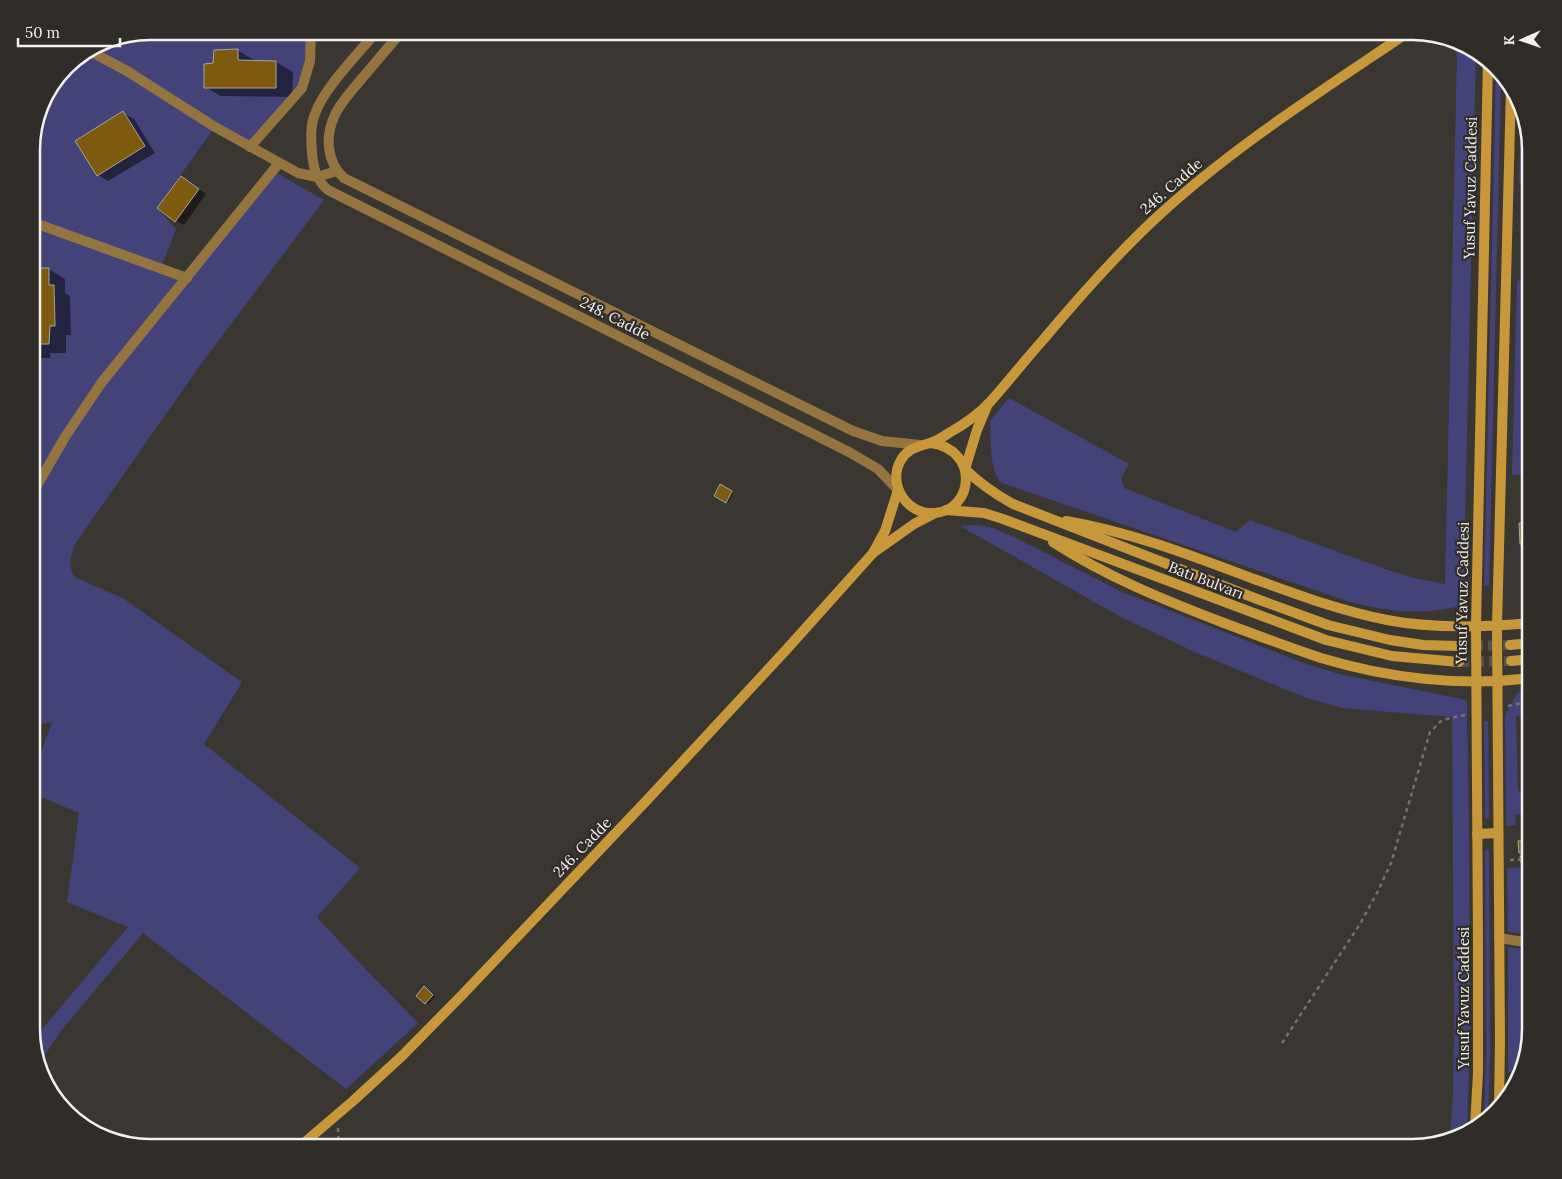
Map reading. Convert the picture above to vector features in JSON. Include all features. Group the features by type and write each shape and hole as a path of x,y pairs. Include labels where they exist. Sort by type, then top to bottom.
{"street":[{"path":"250,147 302,88 310,61 311,40"},
{"path":"317,177 312,160 311,141 314,115 325,95 370,40"},
{"path":"96,54 127,71 250,147 298,173 317,177 337,171 333,165 329,146 334,115 347,96 394,40"},
{"name":"246. Cadde","path":"931,443 964,423 988,403 1105,269 1176,200 1233,153 1397,40"},
{"name":"Yusuf Yavuz Caddesi","path":"1475,1118 1478,1064 1476,626 1488,70"},
{"path":"1499,1096 1496,681 1511,101"},
{"path":"40,480 102,382 279,163"},
{"name":"248. Cadde","path":"337,171 353,182 853,431 882,441 920,445"},
{"name":"248. Cadde","path":"317,177 322,185 335,194 849,452 878,470 898,490"},
{"path":"40,225 187,278"},
{"name":"246. Cadde","path":"965,469 977,430 988,403"},
{"path":"931,443 942,444 960,458 965,469 966,481 963,493 956,503 946,510 935,513 923,512 912,508 898,490 896,479 897,468 906,454 920,445 931,443"},
{"name":"Batı Bulvarı","path":"965,469 978,482 1013,504 1328,625 1390,640 1423,645 1458,646"},
{"name":"246. Cadde","path":"873,553 885,530 898,490"},
{"name":"Batı Bulvarı","path":"946,510 984,514 1035,530 1326,640 1392,656 1459,662"},
{"name":"246. Cadde","path":"309,1139 402,1056 463,994 692,752 873,553 914,524 935,513"},
{"path":"1041,516 1123,533 1337,608 1388,620 1476,626 1522,624"},
{"path":"1035,530 1076,557 1125,583 1290,648 1332,661 1385,673 1437,679 1496,681 1522,679"},
{"path":"1510,645 1522,644"},
{"path":"1511,661 1522,660"},
{"path":"1477,834 1498,833"},
{"path":"1499,938 1522,942"}],"path":[{"path":"1497,708 1522,703"},
{"path":"1282,1043 1360,924 1378,891 1391,863 1420,760 1430,732 1442,720 1476,714"},
{"path":"1507,860 1522,859"},
{"path":"334,1118 339,1139"}],"shaded area":[{"path":"150,40 310,40 306,79 250,147 215,127 157,208 176,229 161,268 187,278 273,171 324,200 201,364 75,544 70,566 75,577 124,599 242,682 204,744 360,868 317,917 418,1023 346,1089 143,933 60,1032 44,1057 40,1032 128,927 67,902 79,813 40,796 40,756 52,722 40,724 40,143 48,108 72,72 101,51 128,42"},
{"path":"1455,49 1476,61 1463,605 1420,612 1379,608 1350,602 1002,483 998,478 993,463 990,421 1009,398 1129,464 1121,478 1124,488 1236,532 1250,520 1385,569 1414,578 1445,584 1457,56"},
{"path":"1496,79 1501,86 1489,586 1484,586"},
{"path":"1520,150 1522,150 1522,183 1519,183"},
{"path":"1522,280 1522,474 1512,475 1517,281"},
{"path":"978,525 993,528 1120,591 1303,663 1339,674 1467,700 1470,1034 1467,1124 1450,1132 1454,1029 1452,717 1342,708 1304,697 1197,653 1121,617 960,526"},
{"path":"1522,689 1522,715 1516,716 1518,791 1522,792 1522,814 1515,815 1516,825 1506,826 1505,715 1516,695"},
{"path":"1484,721 1488,721 1489,818 1485,818"},
{"path":"1485,850 1489,850 1490,1053 1488,1109 1484,1113 1486,1052"},
{"path":"1522,867 1522,934 1508,932 1507,868"},
{"path":"1508,947 1522,949 1522,1003 1520,1051 1513,1072 1508,1072"}],"building":[{"path":"238,49 238,60 276,61 276,88 204,88 204,64 213,63 214,50"},
{"path":"123,111 145,146 97,176 75,141"},
{"path":"181,176 199,189 175,222 157,208"},
{"path":"40,268 49,268 49,285 54,285 55,326 50,326 49,344 40,344"},
{"path":"720,484 732,491 726,503 714,496"},
{"path":"1519,523 1522,523 1522,544 1520,544"},
{"path":"1518,841 1522,841 1522,853 1519,853"},
{"path":"424,986 433,995 425,1004 416,996"}],"tunnel":[{"path":"1458,646 1510,645"},
{"path":"1459,662 1511,661"}]}
